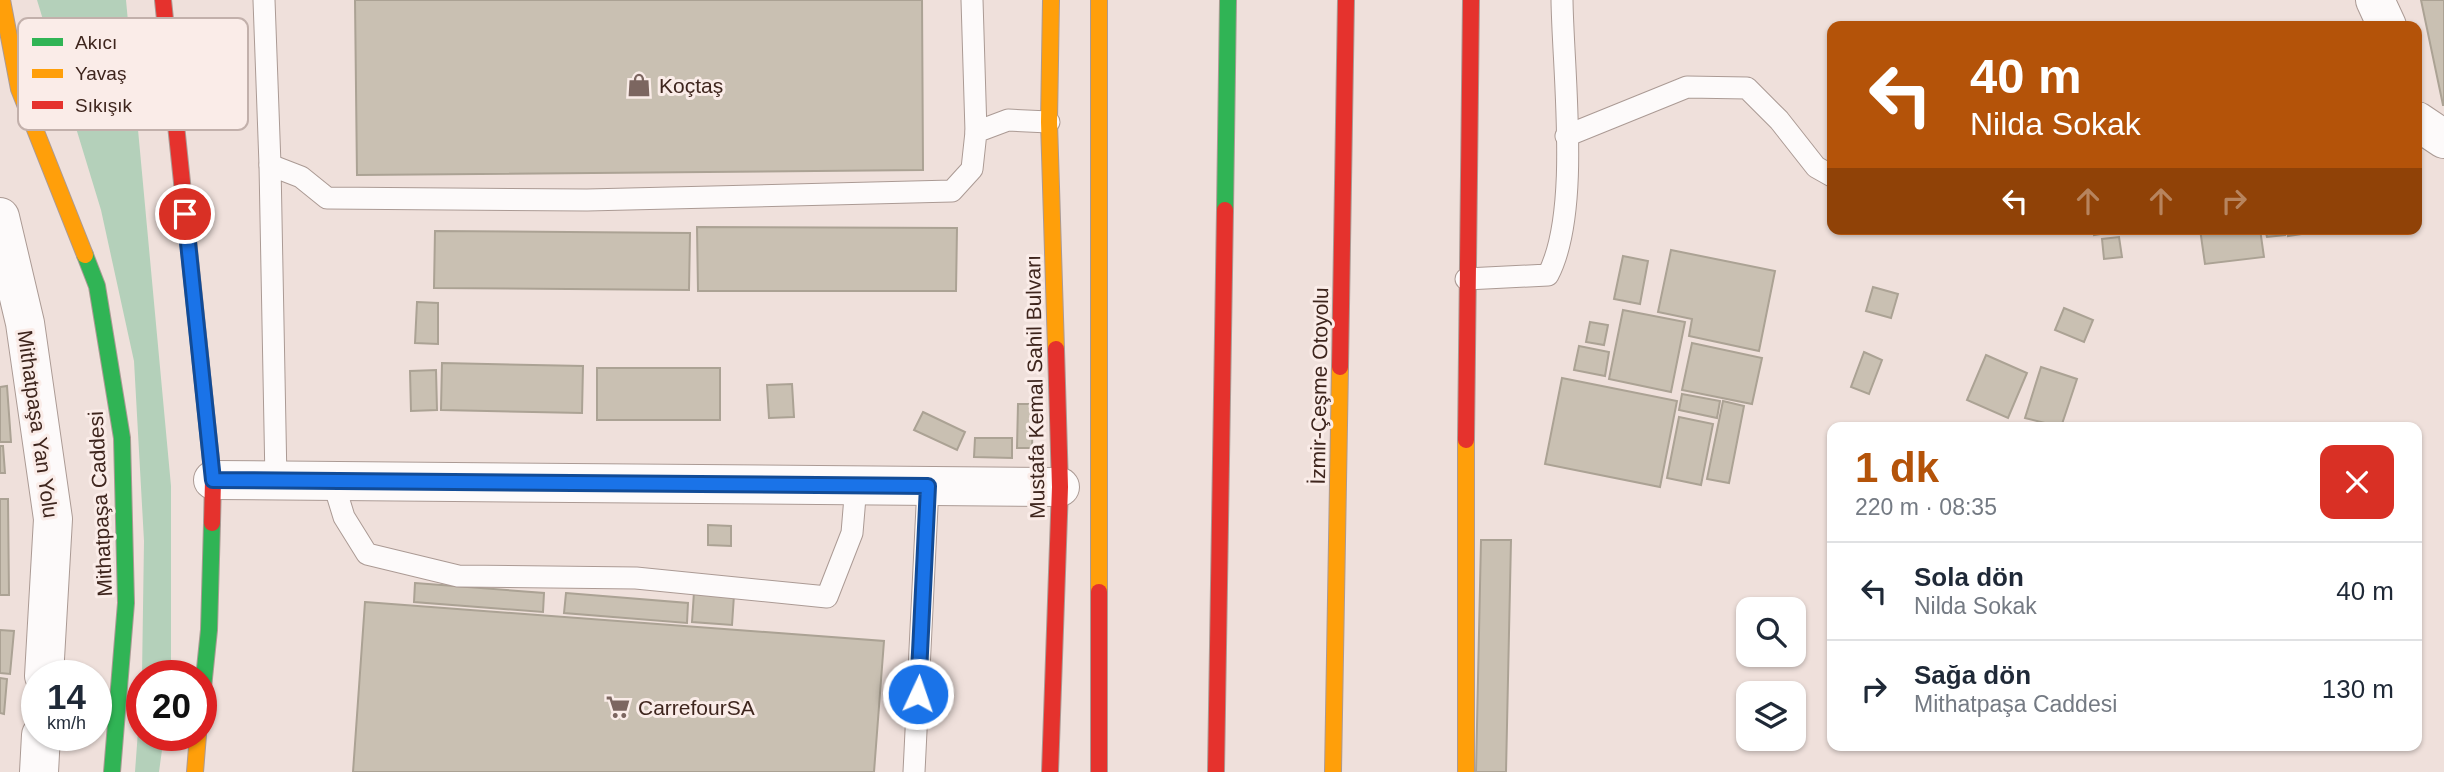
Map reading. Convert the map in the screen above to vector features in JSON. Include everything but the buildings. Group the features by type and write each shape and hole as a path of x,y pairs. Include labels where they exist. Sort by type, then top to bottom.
{"main road":[{"name":"Mithatpaşa Caddesi","path":"2,0 18,84"},
{"path":"163,0 165,18"},
{"name":"Mustafa Kemal Sahil Bulvarı","path":"1050,772 1060,487 1049,122 1051,0"},
{"path":"1099,0 1099,772"},
{"path":"1216,772 1228,0"},
{"name":"İzmir-Çeşme Otoyolu","path":"1333,772 1346,0"},
{"path":"1466,772 1466,279 1471,0"},
{"name":"Mithatpaşa Caddesi","path":"35,130 97,286 122,438 126,603 112,772"},
{"path":"177,130 213,480 206,660"},
{"path":"195,772 197,751"}],"street":[{"path":"2375,0 2385,21"},
{"path":"2422,124 2444,139"},
{"name":"Mithatpaşa Yan Yolu","path":"0,217 13,325 53,519 45,660"},
{"path":"213,480 1060,487"},
{"path":"39,772 40,751"}],"lane":[{"path":"264,0 276,481"},
{"path":"270,166 301,177 327,198 587,200 952,191 972,169 976,132 972,0"},
{"path":"1466,279 1548,275 1559,254 1568,159 1562,0"},
{"path":"1566,136 1687,87 1747,88 1779,120 1816,167 1827,173"},
{"path":"976,132 1009,120 1049,122"},
{"path":"333,481 344,517 367,554 415,566 458,576 636,578 827,597 852,533 856,485"},
{"path":"914,772 928,486"}],"green space":[{"path":"37,0 126,0 128,18 42,18"},
{"path":"77,130 138,130 171,486 171,660 142,660 144,541 134,361 101,210"},
{"path":"137,751 162,751 159,772 135,772"}],"traffic: fast":[{"path":"1225,210 1228,0"},
{"path":"85,255 97,286 122,438 126,603 112,772"},
{"path":"206,660 212,523"}],"traffic: slow":[{"path":"2,0 18,84"},
{"path":"1051,0 1049,122 1056,349"},
{"path":"1099,0 1099,592"},
{"path":"35,130 85,255"},
{"path":"1333,772 1340,367"},
{"path":"1466,440 1466,772"},
{"path":"195,772 197,751"}],"traffic: jam":[{"path":"163,0 165,18"},
{"path":"1340,367 1346,0"},
{"path":"1466,440 1471,0"},
{"path":"177,130 213,480 212,523"},
{"path":"1216,772 1225,210"},
{"path":"1050,772 1060,487 1056,349"},
{"path":"1099,592 1099,772"}],"place":[{"name":"Koçtaş","path":"639,85"},
{"name":"CarrefourSA","path":"618,707"}],"route":[{"path":"185,214 213,480 928,486 918,694"}]}
